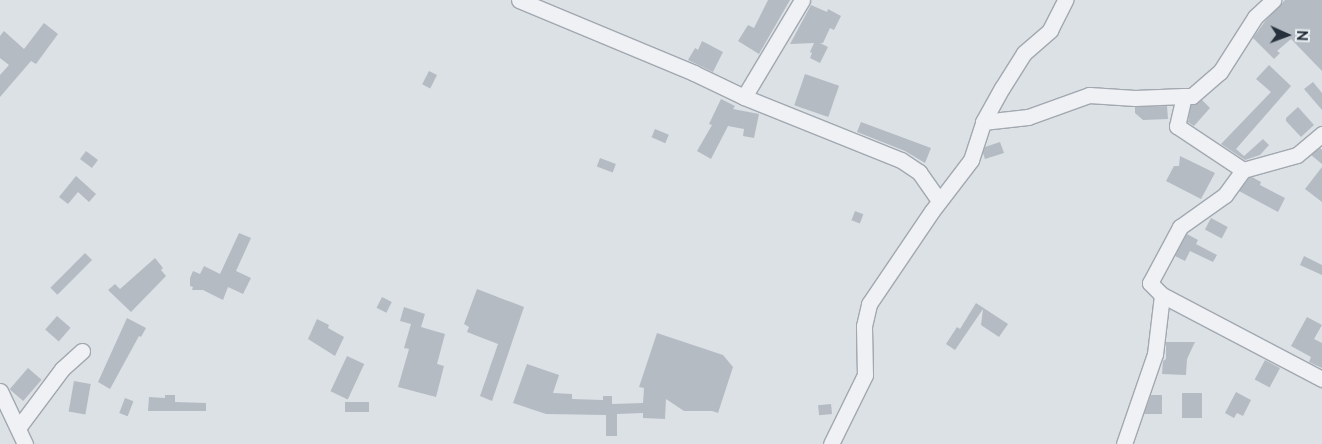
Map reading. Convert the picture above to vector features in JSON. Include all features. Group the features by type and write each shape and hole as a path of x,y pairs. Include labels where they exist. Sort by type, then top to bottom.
{"street":[{"path":"519,0 694,73 744,97 900,160 919,172 940,201"},
{"path":"744,97 802,0"},
{"path":"831,444 865,375 864,326 869,304 940,201 971,160 983,122 1024,53 1050,30 1064,0"},
{"path":"983,122 1028,117 1089,95 1135,98 1192,96 1220,72 1255,17 1273,0"},
{"path":"1184,96 1178,126 1243,170"},
{"path":"1322,134 1297,155 1243,170 1224,195 1180,227 1150,284 1162,295 1322,379"},
{"path":"1124,444 1155,354 1162,295"},
{"path":"18,428 62,369 82,351"},
{"path":"0,391 25,444"}],"building":[{"path":"768,0 790,0 759,54 738,41 748,25 754,28"},
{"path":"1285,0 1322,0 1322,71 1291,39 1277,51 1280,53 1274,59 1253,38 1266,20"},
{"path":"811,5 827,12 828,9 841,16 834,30 830,28 823,43 820,43 828,47 820,63 810,58 812,53 810,52 814,43 790,44"},
{"path":"44,23 58,34 36,64 31,61 0,97 0,75 9,65 0,58 0,36 4,31 24,49"},
{"path":"702,41 723,52 713,72 688,60 695,48 698,50"},
{"path":"1269,65 1291,86 1236,149 1244,156 1263,139 1269,145 1260,155 1245,160 1221,144 1271,92 1256,79"},
{"path":"429,71 437,75 430,88 422,84"},
{"path":"805,74 839,86 828,117 794,105"},
{"path":"1313,82 1322,93 1322,110 1304,89"},
{"path":"721,99 735,106 733,109 759,114 754,138 743,136 744,129 728,126 711,159 697,151 712,125 709,124"},
{"path":"1202,100 1210,108 1194,126 1188,122 1191,105"},
{"path":"1167,106 1168,119 1143,120 1135,113 1135,107"},
{"path":"1298,107 1314,125 1301,137 1286,121 1286,118"},
{"path":"861,122 931,148 925,163 905,151 857,132"},
{"path":"655,129 669,135 665,143 651,137"},
{"path":"1000,142 1004,153 985,159 983,153 985,147"},
{"path":"1320,148 1322,150 1322,164 1311,155"},
{"path":"86,151 98,160 92,168 80,159"},
{"path":"1180,156 1215,173 1201,199 1166,181 1174,166 1179,166"},
{"path":"600,158 616,164 613,172 597,166"},
{"path":"1322,167 1322,202 1305,189"},
{"path":"76,176 96,194 89,202 78,192 68,204 59,197"},
{"path":"1252,177 1261,182 1260,185 1285,198 1278,212 1239,191 1249,178"},
{"path":"855,211 863,214 860,224 851,220"},
{"path":"1211,218 1228,227 1222,238 1205,229"},
{"path":"239,233 251,238 236,271 251,278 243,294 228,287 223,300 203,290 192,290 190,278 193,271 200,274 204,266 220,274"},
{"path":"1187,234 1198,240 1196,244 1217,255 1213,262 1190,251 1185,261 1175,256"},
{"path":"85,253 92,260 57,295 50,288"},
{"path":"1304,256 1322,265 1322,275 1300,265"},
{"path":"155,258 163,268 161,270 166,276 131,312 108,290 115,284 120,289"},
{"path":"477,289 524,307 492,401 480,396 498,344 467,332 469,327 464,324"},
{"path":"382,297 392,302 386,313 377,308"},
{"path":"976,303 1008,324 999,337 981,325 983,309 955,350 946,344 957,327 960,329"},
{"path":"404,307 425,314 421,327 445,334 437,364 444,366 436,397 398,387 409,349 404,348 411,324 400,321"},
{"path":"57,316 71,328 59,341 45,330"},
{"path":"1307,317 1322,325 1314,339 1322,343 1322,368 1309,362 1311,357 1291,346"},
{"path":"127,318 146,328 141,337 139,336 110,389 98,382"},
{"path":"317,319 329,325 328,328 344,337 335,356 308,339"},
{"path":"657,333 723,355 733,367 718,413 712,411 684,411 666,399 665,419 643,418 643,413 617,414 617,436 606,436 606,415 546,414 513,403 527,364 559,375 553,393 572,394 572,399 603,400 603,396 612,396 612,404 643,403 644,388 639,387"},
{"path":"1166,342 1195,342 1187,359 1186,375 1162,374 1163,361 1166,359"},
{"path":"347,356 364,364 348,399 331,391"},
{"path":"1265,360 1280,368 1270,387 1255,379"},
{"path":"28,368 42,380 23,401 10,389"},
{"path":"74,381 91,384 85,414 69,412"},
{"path":"1236,392 1251,400 1243,416 1237,413 1234,418 1225,413"},
{"path":"1182,393 1202,393 1202,418 1182,418"},
{"path":"165,395 175,395 175,402 206,403 206,411 148,411 149,397 165,398"},
{"path":"1151,395 1162,395 1162,414 1144,414"},
{"path":"125,398 133,401 128,416 119,413"},
{"path":"345,402 369,402 369,412 345,412"},
{"path":"831,404 832,414 819,415 818,405"}]}
